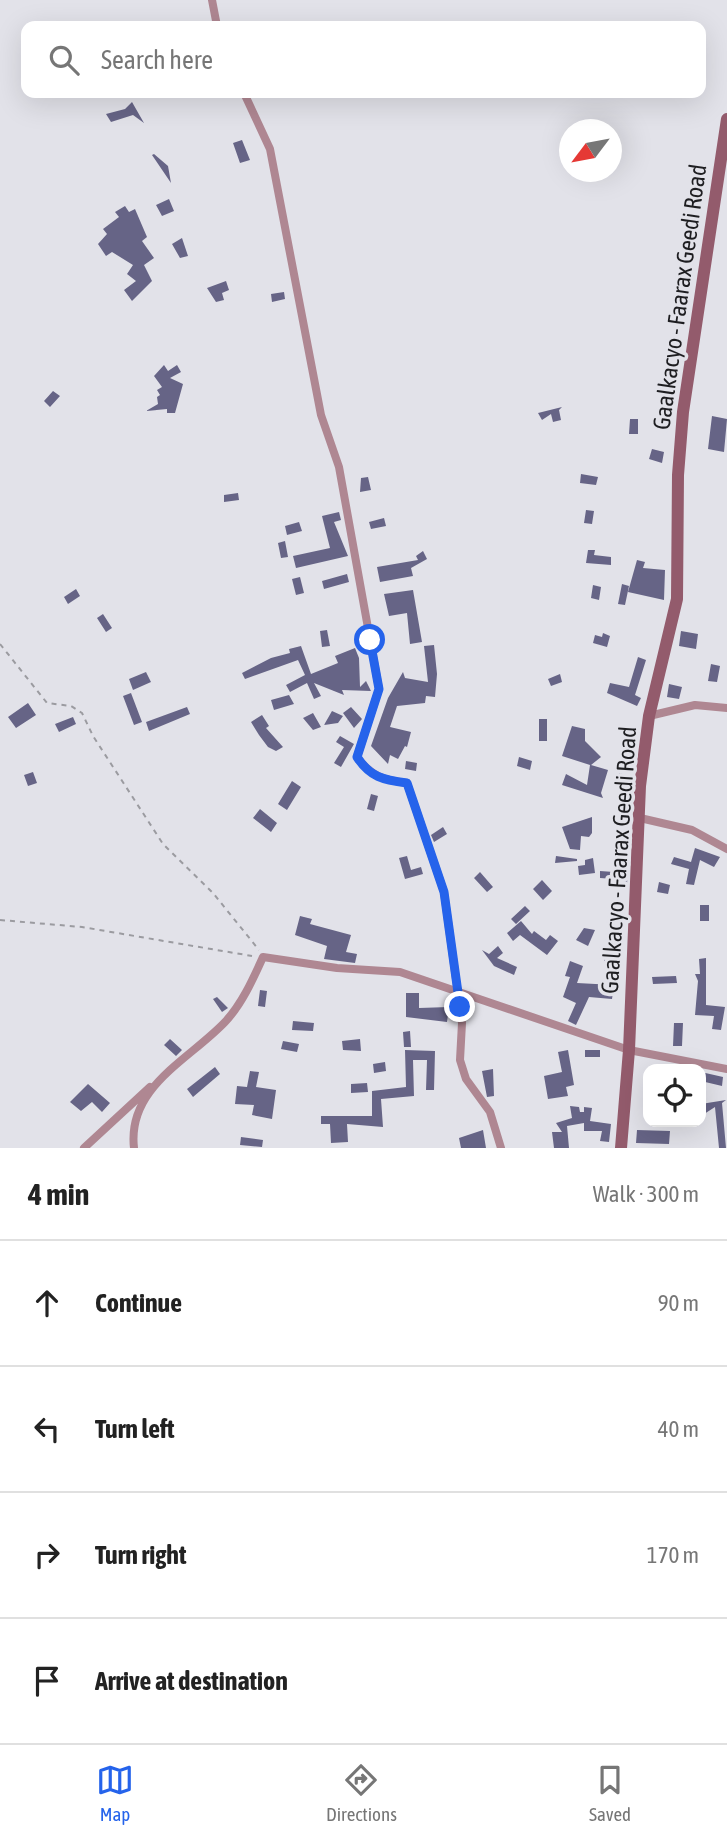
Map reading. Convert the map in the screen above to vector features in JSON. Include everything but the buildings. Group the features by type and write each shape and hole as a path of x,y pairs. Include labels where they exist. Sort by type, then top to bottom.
{"main road":[{"name":"Gaalkacyo - Faarax Geedi Road","path":"621,1148 629,1051 640,786 649,716 677,599 678,475 682,412 727,119"}],"street":[{"path":"212,0 216,21"},
{"path":"246,98 270,149 321,415 339,467 379,689 357,757 368,772 384,780 407,783 444,892 462,1023 460,1060 466,1079 490,1112 501,1148"},
{"path":"649,716 695,705 727,708"},
{"path":"640,818 692,830 727,849"},
{"path":"84,1148 228,1019 250,986 264,957 337,968 387,970 458,990 629,1051 727,1069"},
{"path":"134,1148 135,1119 158,1080"}],"path":[{"path":"0,645 47,703 71,706 82,713 93,736 163,844 213,892 264,957"},
{"path":"0,920 82,927 264,957"}],"route":[{"path":"370,640 379,689 357,757 368,772 384,780 407,783 444,892 460,1007"}]}
